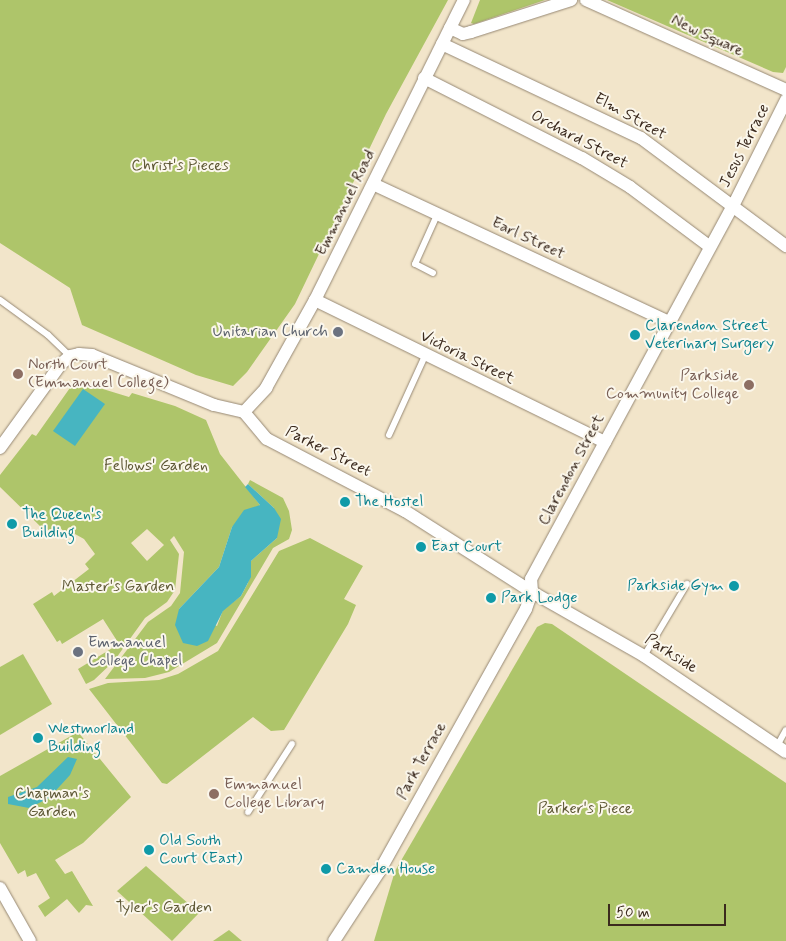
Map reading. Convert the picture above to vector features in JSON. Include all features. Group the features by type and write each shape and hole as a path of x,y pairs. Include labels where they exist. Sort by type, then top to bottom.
{"street":[{"name":"Emmanuel Road","path":"244,412 266,388 316,300 464,0"},
{"path":"450,28 463,34 572,0"},
{"name":"New Square","path":"586,0 786,90"},
{"name":"Elm Street","path":"442,44 641,138 786,246"},
{"name":"Orchard Street","path":"424,78 598,167 630,186 709,246"},
{"name":"Jesus Terrace","path":"733,206 785,105"},
{"name":"Earl Street","path":"373,184 669,322"},
{"name":"Clarendon Street","path":"532,592 531,579 606,442 709,246 733,206"},
{"name":"Victoria Street","path":"316,300 425,356 606,442"},
{"path":"0,448 70,356 92,355 176,391 244,412"},
{"name":"Parker Street","path":"244,412 266,439 405,510 532,592"},
{"name":"Parkside","path":"532,592 644,656 781,749"},
{"name":"Park Terrace","path":"334,941 382,866 526,609 532,592"},
{"path":"0,888 30,941"}],"lane":[{"path":"433,273 415,264 437,215"},
{"path":"0,300 48,335 70,356"},
{"path":"389,435 425,356"},
{"path":"644,656 687,584"},
{"path":"781,749 786,730"},
{"path":"248,812 292,744"}],"green space":[{"name":"Christ's Pieces","path":"0,0 448,0 386,114 295,304 247,372 233,386 196,375 82,325 70,288 0,243"},
{"path":"480,0 545,0 474,24 471,23"},
{"path":"607,0 786,0 786,67 783,73 773,72"},
{"path":"80,382 129,397 132,393 175,406 206,420 220,454 260,505 232,527 219,567 179,609 217,626 223,610 241,596 248,583 251,561 277,538 274,508 248,484 250,480 283,498 289,511 292,530 289,539 273,548 217,643 169,672 145,678 105,679 148,622 171,606 180,593 184,552 174,536 170,540 179,554 175,590 167,602 145,618 114,661 94,680 86,684 78,669 119,644 103,619 62,644 60,640 57,642 33,604 52,592 54,596 89,569 85,564 95,554 84,539 75,534 69,538 59,526 51,532 42,528 0,487 0,475 32,434 36,436 72,385","holes":["147,529 164,545 147,561 131,543"]},
{"path":"310,538 363,566 344,599 356,605 348,624 284,730 271,731 253,717 167,784 162,783 89,689 108,683 159,680 178,674 218,651 279,551"},
{"name":"Parker's Piece","path":"545,623 552,624 786,783 786,941 374,941 395,871 537,627"},
{"path":"23,654 52,704 0,735 0,667"},
{"name":"Chapman's Garden","path":"78,732 131,797 83,843 55,860 65,874 72,871 93,906 86,905 79,913 67,899 45,917 38,906 50,898 36,873 27,877 25,870 18,874 0,843 0,776"},
{"name":"Tyler's Garden","path":"146,866 199,913 172,941 117,891"},
{"path":"229,930 242,941 213,941"}],"water":[{"path":"83,389 105,404 75,446 53,431"},
{"path":"248,484 274,508 281,519 277,538 251,561 251,577 241,596 223,611 208,641 197,646 183,643 175,625 179,609 219,567 232,527 244,510 260,505 245,487"},
{"path":"68,757 77,759 70,775 49,798 29,808 8,804 8,797 37,787"}],"place":[{"name":"Unitarian Church","path":"338,332"},
{"name":"Clarendon Street Veterinary Surgery","path":"635,335"},
{"name":"North Court (Emmanuel College)","path":"18,374"},
{"name":"Parkside Community College","path":"749,385"},
{"name":"The Hostel","path":"345,502"},
{"name":"The Queen's Building","path":"12,524"},
{"name":"East Court","path":"421,547"},
{"name":"Parkside Gym","path":"734,586"},
{"name":"Park Lodge","path":"491,598"},
{"name":"Emmanuel College Chapel","path":"78,652"},
{"name":"Westmorland Building","path":"38,738"},
{"name":"Emmanuel College Library","path":"214,794"},
{"name":"Old South Court (East)","path":"149,850"},
{"name":"Camden House","path":"326,869"}],"park label":[{"name":"Fellows' Garden","path":"156,466"},
{"name":"Master's Garden","path":"118,587"}]}
